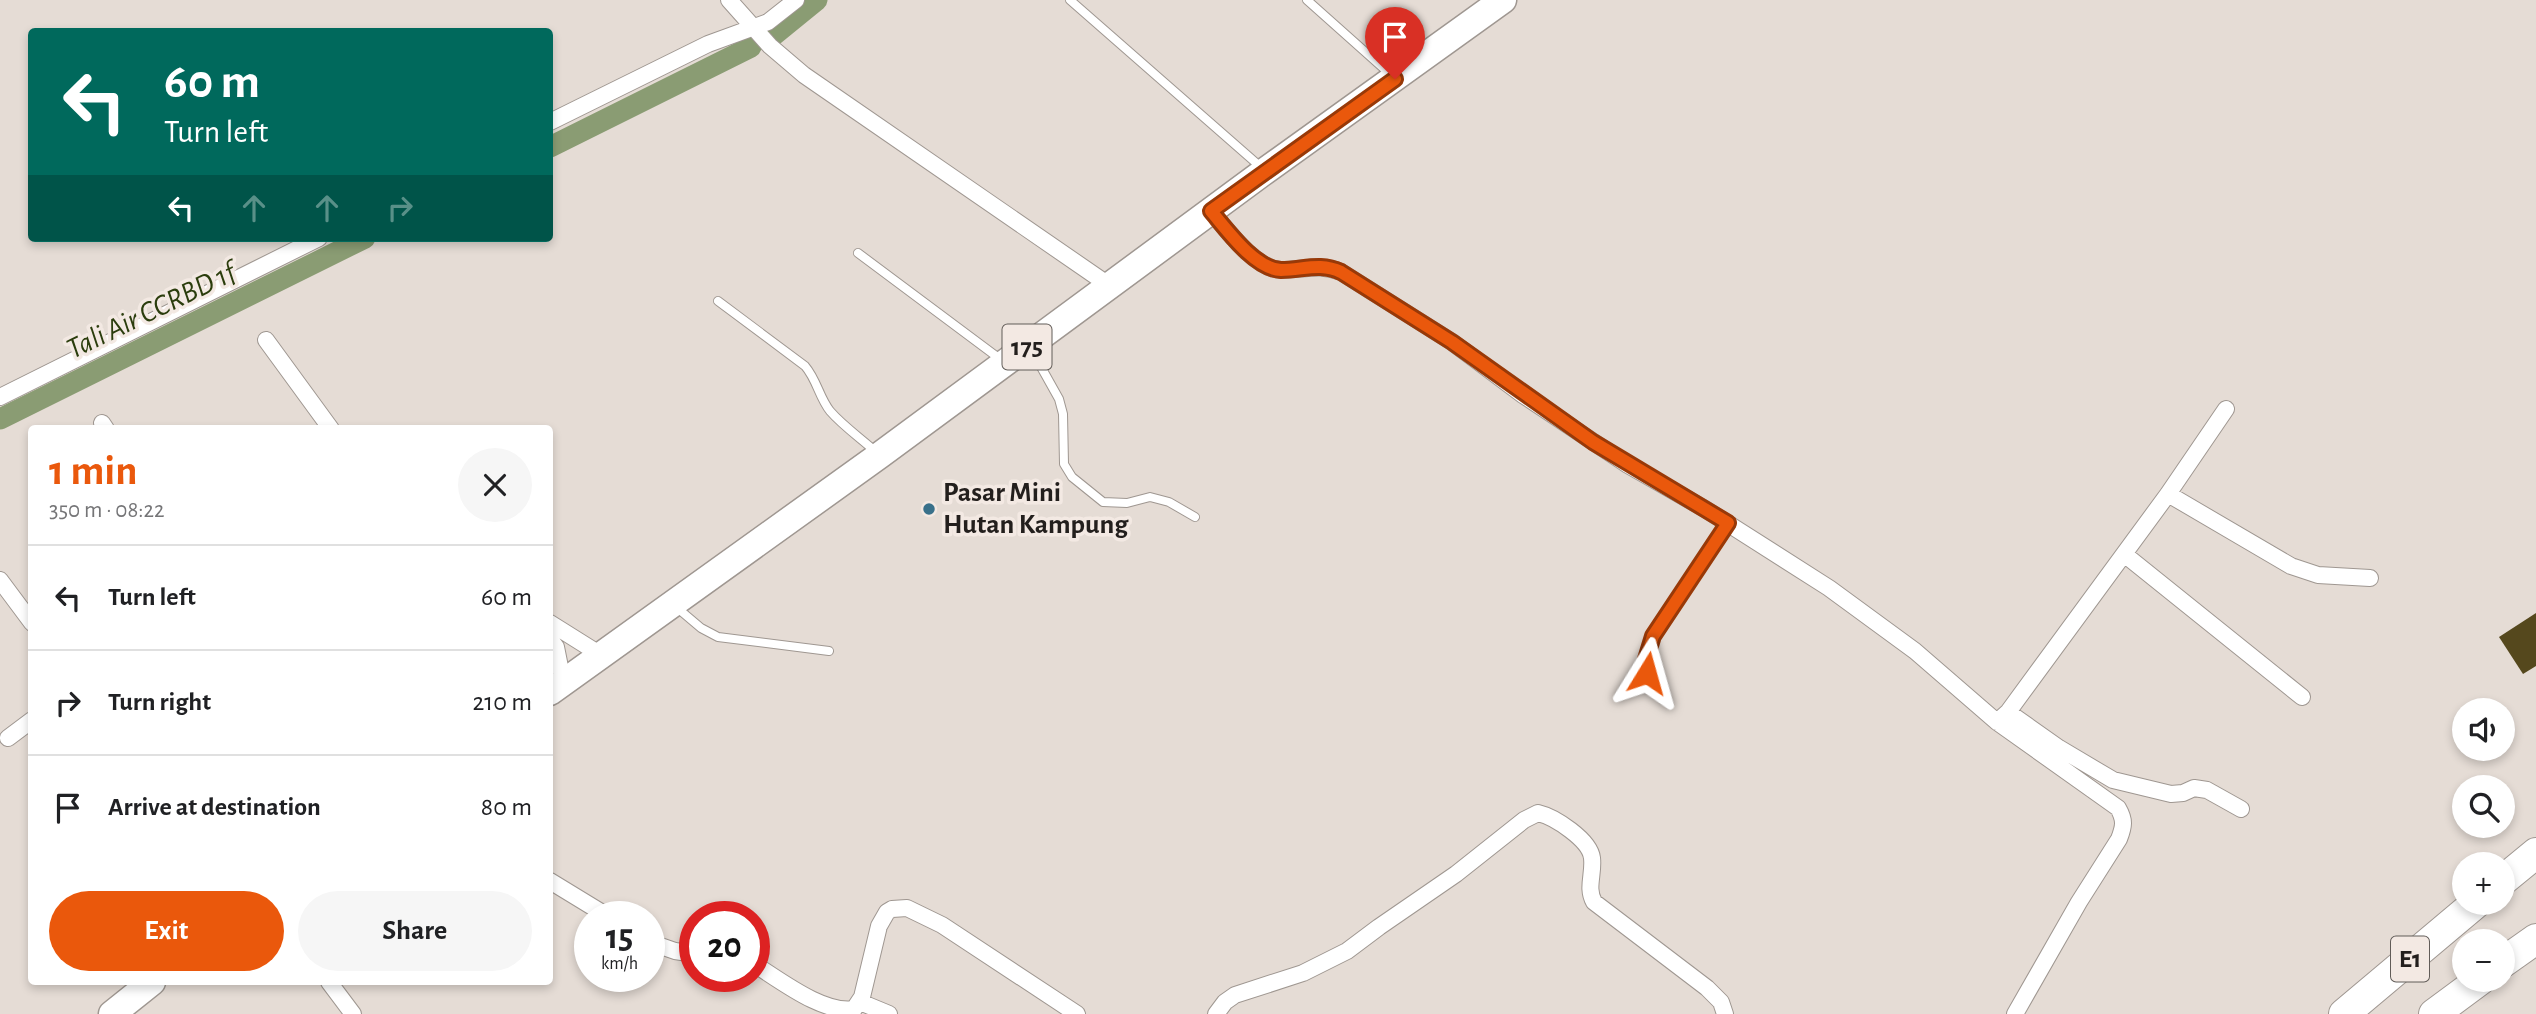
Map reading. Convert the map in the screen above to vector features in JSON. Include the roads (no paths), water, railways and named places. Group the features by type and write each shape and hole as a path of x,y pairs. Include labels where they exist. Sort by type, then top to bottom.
{"highway":[{"path":"2515,870 2536,853"},
{"name":"E1","path":"2344,1014 2462,915"},
{"path":"2515,954 2536,939"},
{"name":"E1","path":"2434,1014 2464,992"}],"main road":[{"name":"175","path":"556,687 880,455 1265,171 1503,0"},
{"path":"112,1014 148,985"}],"street":[{"path":"729,0 785,60 804,75 1110,286"},
{"path":"553,121 708,44 768,22 796,0"},
{"path":"1211,211 1262,264 1283,270 1324,266 1341,272 1452,342 1596,445 1728,523 1829,588 1879,623 2118,808 2124,818 2119,839 2079,902 2015,1014"},
{"path":"0,397 311,242"},
{"path":"266,340 328,425"},
{"path":"2002,717 2168,494 2226,409"},
{"path":"2168,494 2291,566 2318,575 2370,578"},
{"path":"2124,554 2302,697"},
{"path":"0,580 28,618"},
{"path":"553,625 601,655"},
{"path":"553,643 556,647 556,687"},
{"path":"2002,717 2113,780 2171,794 2194,788 2207,790 2241,809"},
{"path":"8,738 28,723"},
{"path":"1216,1014 1225,1002 1236,995 1303,973 1347,951 1456,874 1524,820 1538,813 1559,822 1590,850 1590,890 1594,902 1707,989 1721,1002 1725,1014"},
{"path":"553,883 583,901"},
{"path":"770,974 828,1008 854,1009 860,1002 878,926 887,912 898,907 907,908 942,925 1077,1014"},
{"path":"331,985 354,1014"},
{"path":"860,1002 888,1014"}],"lane":[{"path":"1070,0 1265,171"},
{"path":"1307,0 1395,79"},
{"path":"858,253 1005,363"},
{"path":"718,301 805,366 830,410 880,455"},
{"path":"1029,346 1059,398 1063,414 1064,464 1072,477 1103,502 1127,503 1150,497 1169,502 1195,517"},
{"path":"1647,673 1646,659 1653,636 1728,523"},
{"path":"673,604 701,628 718,638 829,652"}],"waterway":[{"name":"Tali Air CCRBD 1f","path":"774,35 817,0"},
{"name":"Tali Air CCRBD 1f","path":"553,146 751,47"},
{"name":"Tali Air CCRBD 1f","path":"0,419 357,242"}],"place":[{"name":"Pasar Mini Hutan Kampung","path":"929,509"}]}
